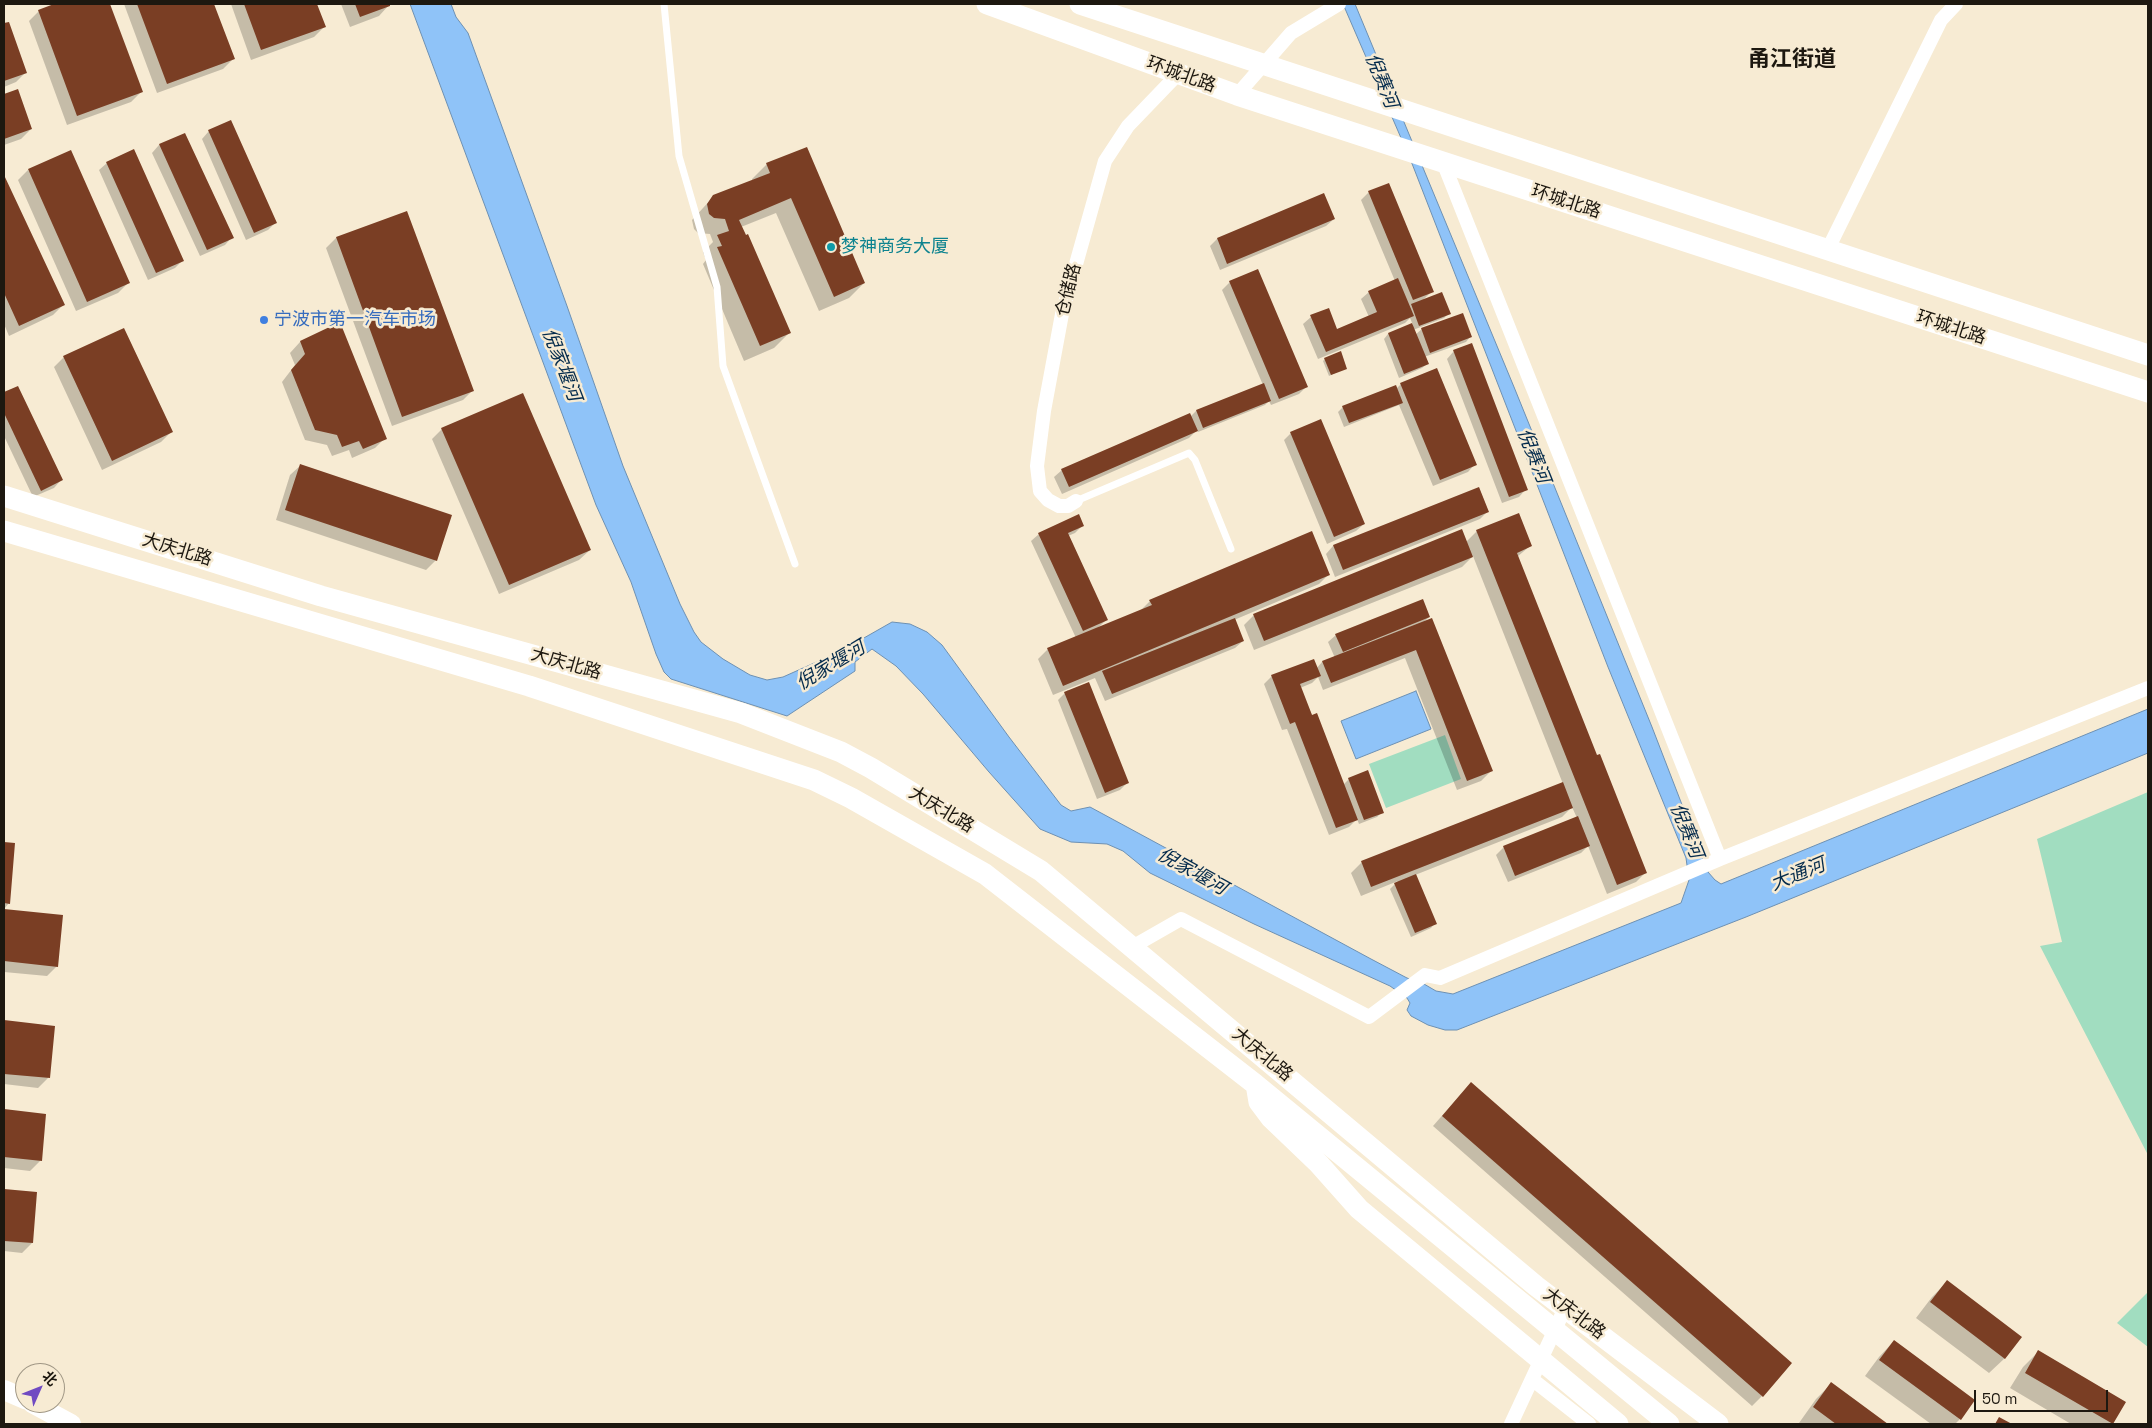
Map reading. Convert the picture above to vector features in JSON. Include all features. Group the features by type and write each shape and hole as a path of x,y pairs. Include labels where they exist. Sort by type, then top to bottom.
{"main road":[{"name":"环城北路","path":"986,4 1237,95 2148,392"},
{"name":"环城北路","path":"1080,4 2148,355"},
{"name":"大庆北路","path":"4,496 321,596 741,713 841,752 872,768 1041,871 1422,1192 1565,1308 1718,1424"},
{"name":"大庆北路","path":"4,531 530,686 814,780 851,798 984,874 1256,1084 1669,1424"},
{"name":"大庆北路","path":"1256,1084 1259,1102 1272,1118 1359,1209 1537,1371 1618,1424"}],"street":[{"path":"1237,95 1291,33 1339,4"},
{"path":"1828,249 1941,20 1956,4"},
{"name":"仓储路","path":"1076,501 1068,506 1059,506 1048,500 1040,491 1037,466 1044,411 1062,314 1106,161 1128,126 1178,74"},
{"path":"1443,162 1719,859"},
{"path":"1132,947 1181,919 1369,1017 1425,976 1440,978 1719,859 2148,688"},
{"path":"1511,1424 1565,1308"},
{"path":"1537,1371 1589,1424"},
{"path":"51,1413 71,1424"}],"lane":[{"path":"664,4 679,156 717,287 723,366 795,564"},
{"path":"1076,501 1189,453 1196,460 1231,549"}],"green space":[{"path":"1445,735 1461,779 1386,808 1369,764"},
{"path":"2148,792 2148,1155 2040,946 2062,942 2037,839"},
{"path":"2148,1292 2148,1347 2117,1323"}],"water":[{"path":"410,4 451,4 456,17 468,33 623,466 680,604 701,642 723,659 750,675 767,680 783,677 841,651 892,622 910,624 927,632 942,645 1061,805 1071,811 1090,807 1371,959 1436,991 1453,994 1681,903 1689,880 1686,858 1608,667 1411,161 1343,4 1355,4 1514,387 1652,727 1708,872 1715,880 1721,884 2148,709 2148,753 1746,917 1457,1030 1445,1030 1428,1025 1411,1016 1407,1010 1410,1003 1407,998 1390,986 1254,924 1150,873 1123,851 1107,844 1071,842 1040,829 923,694 896,666 872,649 855,662 855,671 787,716 671,679 664,672 631,582 596,505"},
{"path":"1416,691 1431,729 1356,759 1341,721"}],"building":[{"path":"54,4 110,4 143,92 77,116 38,10"},
{"path":"137,4 214,4 235,59 167,84"},
{"path":"244,4 317,4 326,27 261,50"},
{"path":"355,4 390,4 390,6 360,17"},
{"path":"9,22 27,73 4,81 4,23"},
{"path":"18,89 32,129 4,139 4,94"},
{"path":"231,120 277,223 254,233 208,130"},
{"path":"185,133 234,238 207,250 159,144"},
{"name":"梦神商务大厦","path":"807,147 865,283 834,297 791,198 739,220 746,235 748,234 791,333 760,346 717,247 722,246 717,235 729,231 725,219 714,218 709,214 707,204 713,195 770,173 766,163"},
{"path":"134,149 184,261 156,273 106,162"},
{"path":"71,150 130,283 87,302 28,169"},
{"path":"4,175 65,305 19,326 4,293"},
{"path":"1389,183 1434,292 1413,300 1368,191"},
{"path":"1324,193 1335,219 1227,264 1217,238"},
{"path":"407,211 474,391 402,417 336,237"},
{"path":"1258,269 1308,387 1279,399 1229,281"},
{"path":"1398,278 1414,316 1326,352 1310,315 1329,308 1337,329 1377,312 1368,291"},
{"path":"1442,292 1451,314 1419,326 1411,304"},
{"path":"1463,313 1472,337 1430,353 1421,328"},
{"path":"340,322 387,439 363,449 359,441 342,447 337,435 315,430 291,370 305,354 300,341"},
{"path":"1412,323 1429,364 1404,374 1388,333"},
{"path":"124,328 173,432 112,461 63,356"},
{"path":"1472,343 1528,490 1509,497 1453,350"},
{"path":"1341,351 1347,369 1331,375 1324,358"},
{"path":"1437,368 1477,465 1440,480 1400,383"},
{"path":"1264,383 1271,401 1203,428 1196,410"},
{"path":"1396,385 1403,403 1349,423 1342,406"},
{"path":"18,386 63,480 41,491 4,413 4,392"},
{"path":"523,393 591,550 509,585 441,428"},
{"path":"1190,413 1198,431 1069,487 1061,469"},
{"path":"1321,419 1365,524 1334,537 1290,432"},
{"path":"300,464 452,515 437,561 285,510"},
{"path":"1479,487 1489,512 1343,570 1333,545"},
{"path":"1519,513 1532,546 1517,553 1597,755 1600,754 1647,873 1617,885 1476,530"},
{"path":"1079,514 1084,526 1068,533 1108,620 1083,631 1038,533"},
{"path":"1462,529 1473,557 1264,641 1253,614"},
{"path":"1312,531 1330,575 1063,686 1047,648 1152,605 1149,600"},
{"path":"1423,599 1430,617 1343,652 1335,634"},
{"path":"1235,618 1244,641 1112,694 1102,671"},
{"path":"1432,618 1493,771 1467,781 1416,650 1331,683 1322,661"},
{"path":"1314,659 1321,676 1300,684 1312,715 1317,713 1358,820 1336,828 1295,722 1290,724 1271,675"},
{"path":"1089,682 1129,783 1105,793 1064,692"},
{"path":"1368,770 1384,813 1364,820 1348,778"},
{"path":"1563,782 1573,808 1371,887 1361,861"},
{"path":"1578,816 1590,846 1515,876 1503,846"},
{"path":"4,842 15,843 10,904 4,903"},
{"path":"1416,874 1437,924 1415,933 1394,883"},
{"path":"4,909 63,915 58,967 4,961"},
{"path":"4,1020 55,1026 50,1078 4,1074"},
{"path":"1471,1082 1792,1363 1763,1397 1442,1116"},
{"path":"4,1109 46,1114 42,1161 4,1157"},
{"path":"4,1189 37,1192 33,1243 4,1241"},
{"path":"1947,1280 2022,1337 2005,1359 1930,1302"},
{"path":"1894,1340 1975,1400 1961,1420 1879,1360"},
{"path":"2038,1350 2126,1402 2113,1424 2025,1373"},
{"path":"1831,1382 1888,1424 1836,1424 1813,1407"},
{"path":"1999,1417 2012,1424 1995,1424"}],"place":[{"name":"梦神商务大厦","path":"831,247"},
{"name":"宁波市第一汽车市场","path":"264,320"}],"district":[{"name":"甬江街道","path":"1792,60"}],"water label":[{"name":"倪赛河","path":"1381,81"},
{"name":"倪家堰河","path":"561,365"},
{"name":"倪赛河","path":"1533,456"},
{"name":"倪家堰河","path":"831,666"},
{"name":"倪赛河","path":"1686,831"},
{"name":"倪家堰河","path":"1192,872"},
{"name":"大通河","path":"1798,875"}]}
